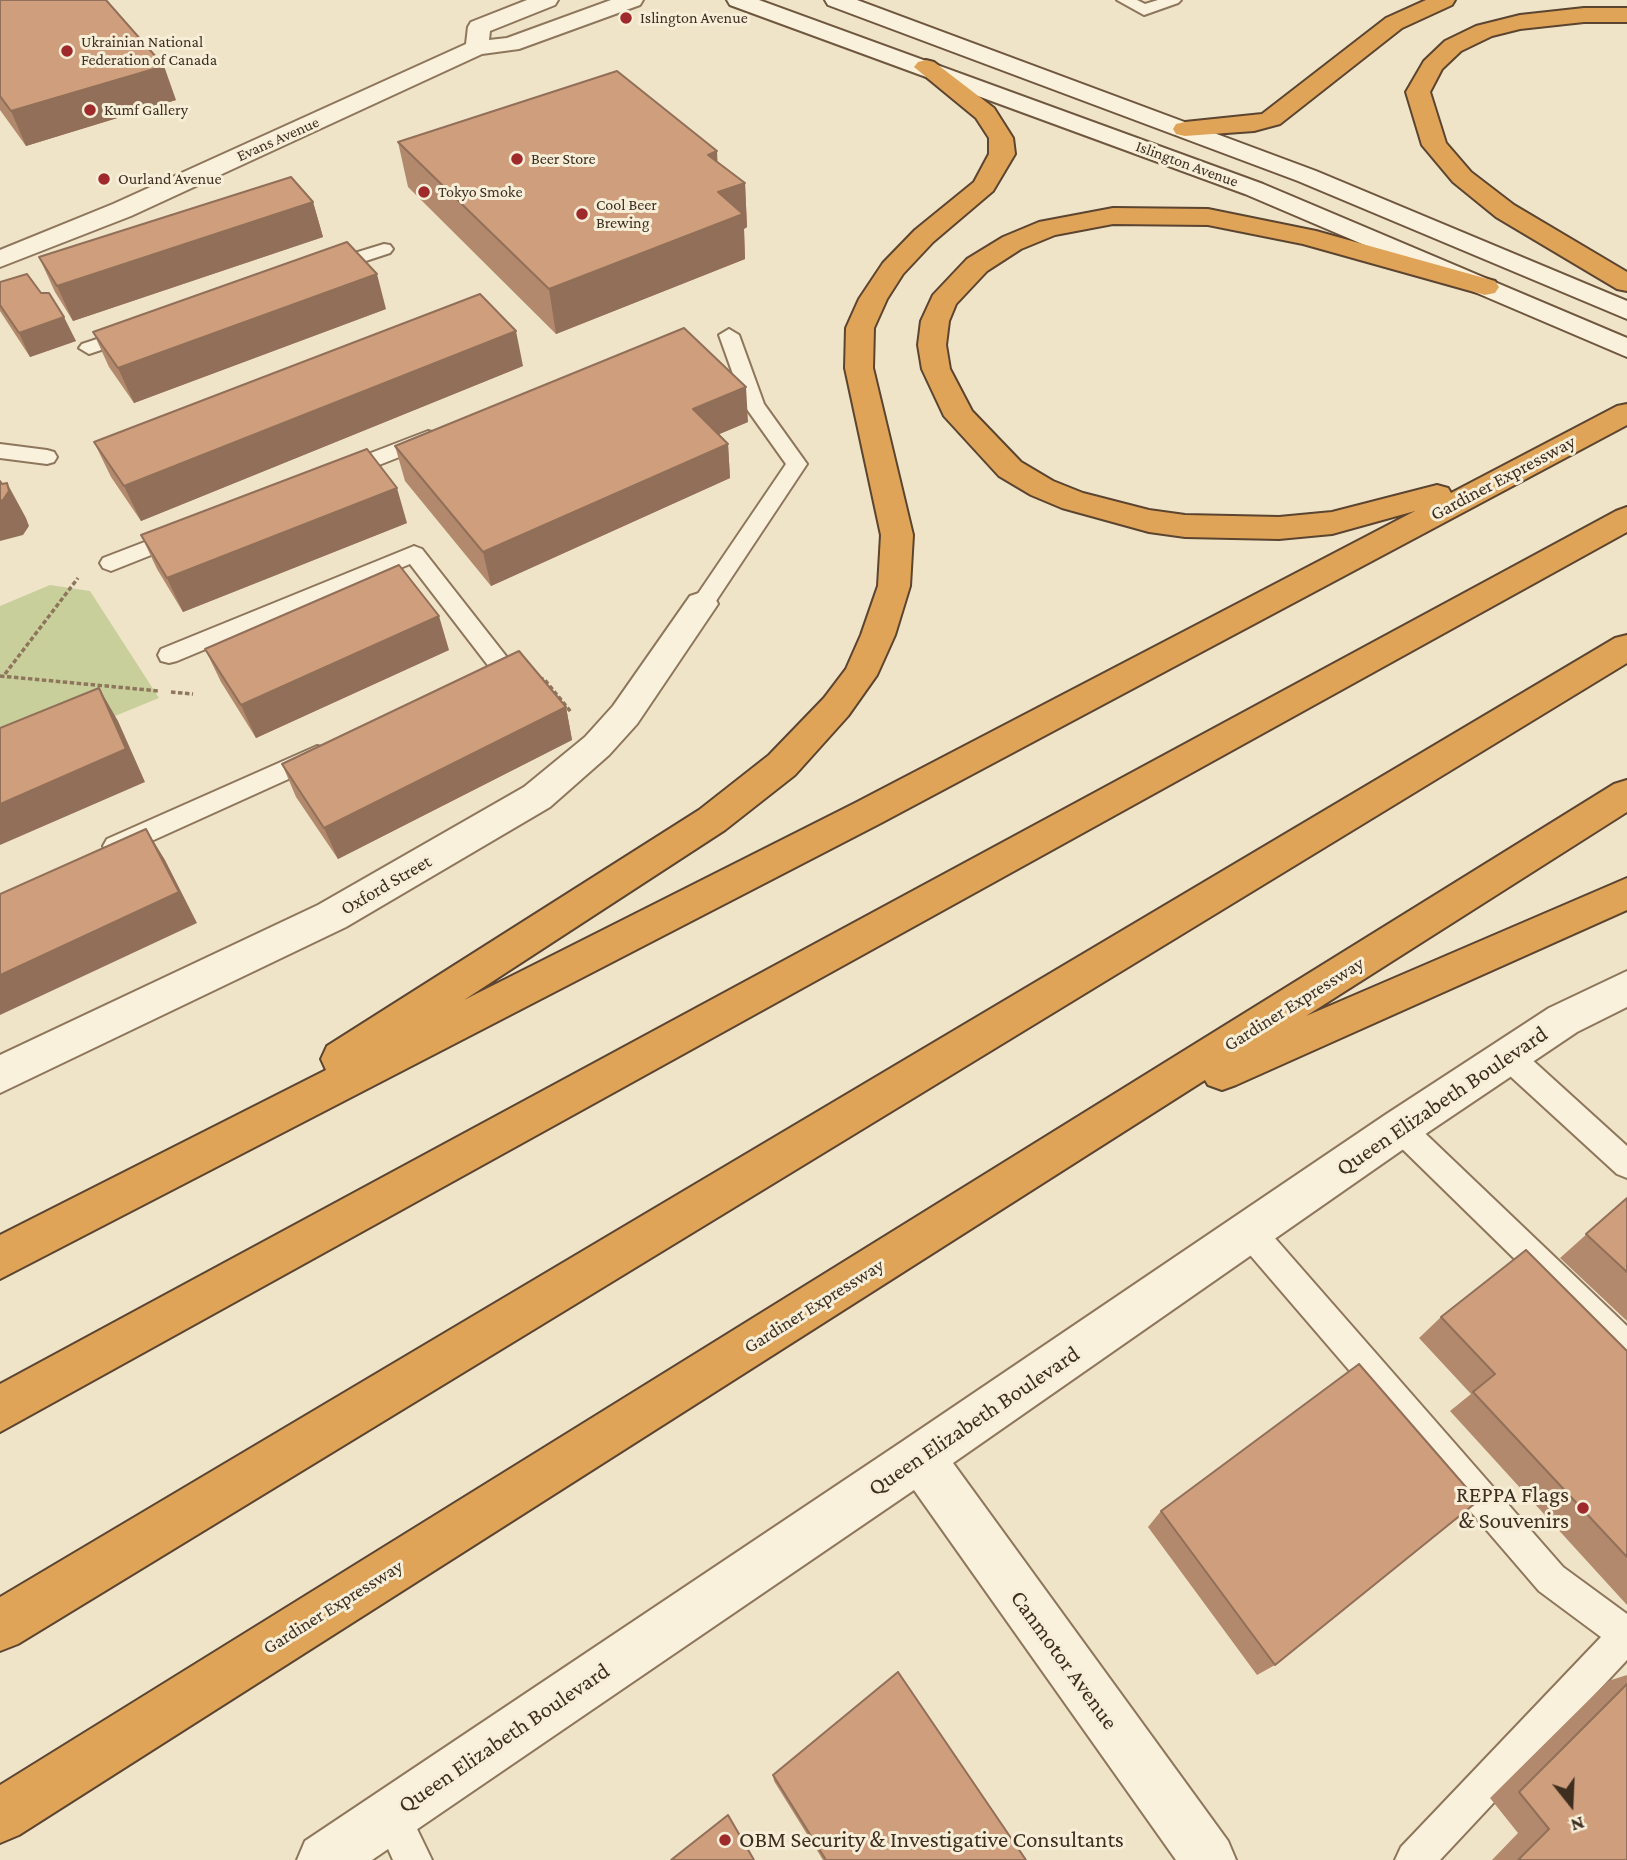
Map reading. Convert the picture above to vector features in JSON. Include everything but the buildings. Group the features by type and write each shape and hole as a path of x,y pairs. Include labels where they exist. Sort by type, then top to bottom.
{"highway":[{"path":"1185,129 1254,124 1271,119 1394,23 1444,0"},
{"path":"1627,15 1584,15 1520,22 1484,31 1453,46 1432,66 1418,92 1434,145 1462,177 1505,211 1627,283"},
{"path":"151,1181 712,820 782,765 836,707 860,674 878,635 894,586 897,535 859,368 860,328 873,299 893,269 925,236 984,186 1002,154 1001,138 985,113 926,67"},
{"path":"1485,287 1307,237 1208,217 1113,216 1048,228 1012,243 977,265 943,301 935,321 932,345 936,369 959,416 1010,469 1042,488 1073,501 1149,522 1185,526 1279,528 1332,523 1516,471"},
{"name":"Gardiner Expressway","path":"0,1258 868,813 1627,414"},
{"path":"0,1409 1627,518"},
{"path":"0,1626 1627,647"},
{"name":"Gardiner Expressway","path":"0,1816 1627,794"},
{"path":"1101,1125 1627,893"}],"street":[{"path":"477,48 479,27 547,0"},
{"name":"Evans Avenue","path":"0,259 121,210 477,48 511,44 632,0"},
{"name":"Islington Avenue","path":"738,0 1254,189 1620,345"},
{"name":"Islington Avenue","path":"836,0 1307,176 1627,311"},
{"name":"Oxford Street","path":"0,1075 332,916 537,797 597,746 633,705 702,604"},
{"name":"Queen Elizabeth Boulevard","path":"324,1860 920,1458 1508,1056 1563,1020 1622,997"},
{"name":"Canmotor Avenue","path":"920,1458 1209,1860"}],"lane":[{"path":"1125,0 1144,10 1173,0"},
{"path":"307,275 384,248"},
{"path":"89,348 153,327"},
{"path":"702,604 797,464 754,405 729,335"},
{"path":"319,481 449,430"},
{"path":"0,451 47,457"},
{"path":"111,563 202,527"},
{"path":"169,655 414,554 505,671 467,688"},
{"path":"100,853 339,745"},
{"path":"1508,1056 1627,1165"},
{"path":"1401,1128 1627,1347"},
{"path":"1249,1231 1551,1578 1627,1635 1414,1860"},
{"path":"391,1815 413,1860"}],"path":[{"path":"2,676 76,579 111,563"},
{"path":"505,671 544,680 597,746"},
{"path":"2,676 193,694"}],"green space":[{"path":"50,585 90,591 159,698 0,763 0,606"}],"place":[{"name":"Islington Avenue","path":"626,18"},
{"name":"Ukrainian National Federation of Canada","path":"67,51"},
{"name":"Kumf Gallery","path":"90,110"},
{"name":"Beer Store","path":"517,159"},
{"name":"Ourland Avenue","path":"104,179"},
{"name":"Tokyo Smoke","path":"424,192"},
{"name":"Cool Beer Brewing","path":"582,214"},
{"name":"REPPA Flags & Souvenirs","path":"1583,1508"},
{"name":"OBM Security & Investigative Consultants","path":"725,1840"}]}
